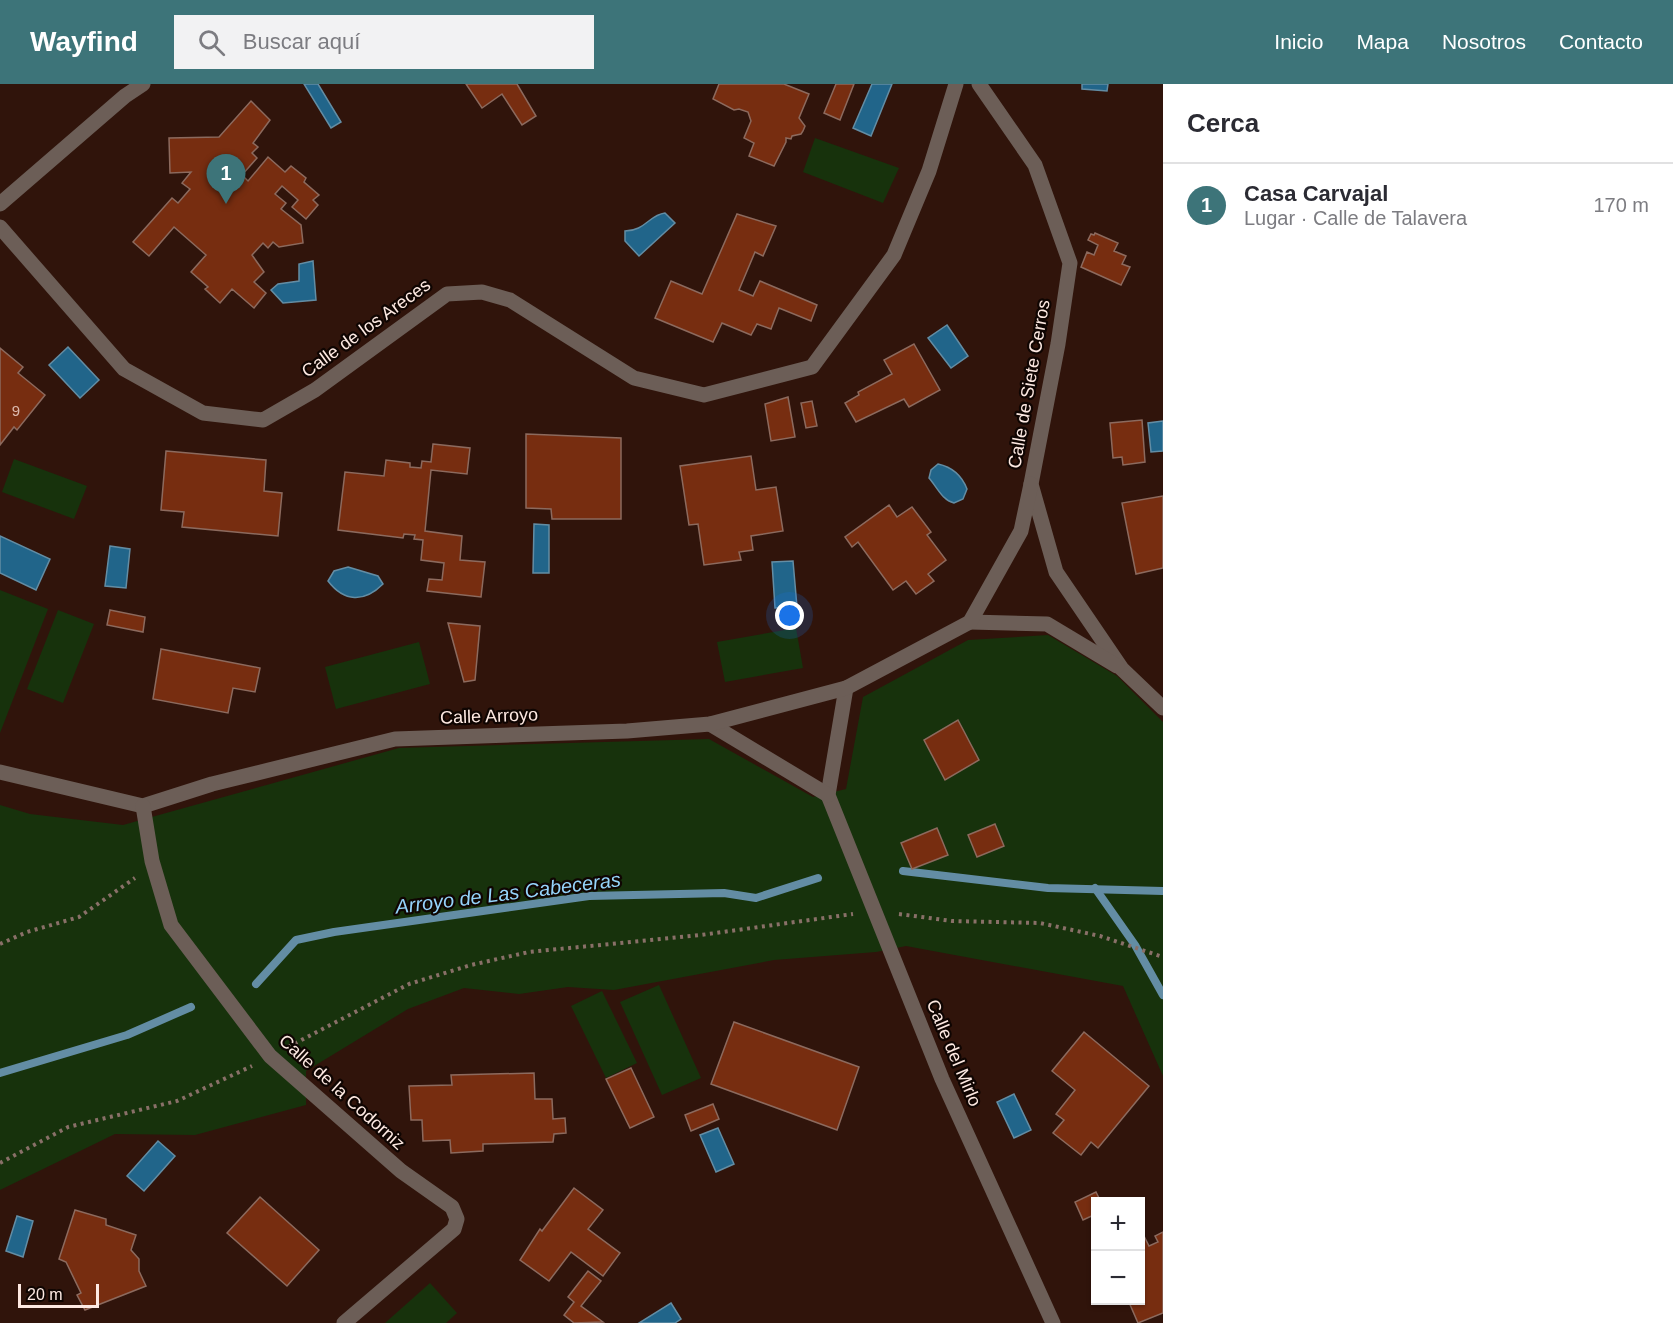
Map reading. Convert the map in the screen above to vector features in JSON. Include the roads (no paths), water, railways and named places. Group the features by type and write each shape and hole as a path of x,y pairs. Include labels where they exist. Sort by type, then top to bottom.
{"street":[{"path":"0,204 125,96 143,84"},
{"name":"Calle de los Areces","path":"0,227 124,369 203,413 263,420 315,390 447,294 482,292 510,300 634,378 704,395 812,367 894,255 929,171 956,84"},
{"name":"Calle de Siete Cerros","path":"979,84 1035,165 1070,263 1058,344 1030,484 1056,572 1122,669 1163,708"},
{"path":"970,622 1021,531 1030,484"},
{"name":"Calle Arroyo","path":"143,806 212,784 395,739 627,731 710,724 846,688 970,622 1047,624 1122,669"},
{"path":"710,724 828,795 846,688"},
{"path":"0,772 143,806"},
{"name":"Calle del Mirlo","path":"828,795 942,1079 1053,1323"},
{"name":"Calle de la Codorniz","path":"143,806 154,867 171,925 270,1056 401,1171 452,1207 456,1220 454,1229 344,1323"}],"water":[{"path":"304,84 318,84 341,122 331,128"},
{"path":"872,84 892,84 871,136 853,128"},
{"path":"1082,84 1108,84 1107,91 1082,89"},
{"path":"665,213 675,223 639,256 625,241 625,231 642,226"},
{"path":"313,261 316,300 283,303 271,290 278,284 299,281 299,264"},
{"path":"947,325 968,356 951,368 928,338"},
{"path":"68,347 99,380 80,398 49,365"},
{"path":"1163,421 1163,451 1151,452 1148,423"},
{"path":"938,464 952,470 962,480 967,489 963,499 954,503 950,501 929,478 931,470"},
{"path":"534,524 549,525 549,573 533,573"},
{"path":"0,536 50,559 36,590 0,573"},
{"path":"110,546 130,549 126,588 105,586"},
{"path":"793,561 797,607 775,608 772,562"},
{"path":"348,567 378,576 383,584 361,597 347,596 328,581 334,571"},
{"path":"1014,1094 1031,1130 1014,1138 997,1102"},
{"path":"718,1128 734,1164 716,1172 700,1135"},
{"path":"158,1141 175,1156 144,1191 127,1176"},
{"path":"17,1216 33,1221 23,1257 6,1251"},
{"path":"671,1303 681,1319 675,1323 639,1323"}],"waterway":[{"name":"Arroyo de Las Cabeceras","path":"903,871 1048,888 1163,891"},
{"name":"Arroyo de Las Cabeceras","path":"256,984 296,940 334,932 589,896 724,893 756,898 818,878"},
{"path":"1095,888 1135,945 1163,995"},
{"name":"Arroyo de Las Cabeceras","path":"0,1073 127,1035 191,1007"}],"place":[{"name":"Casa Carvajal","path":"226,204"}]}
